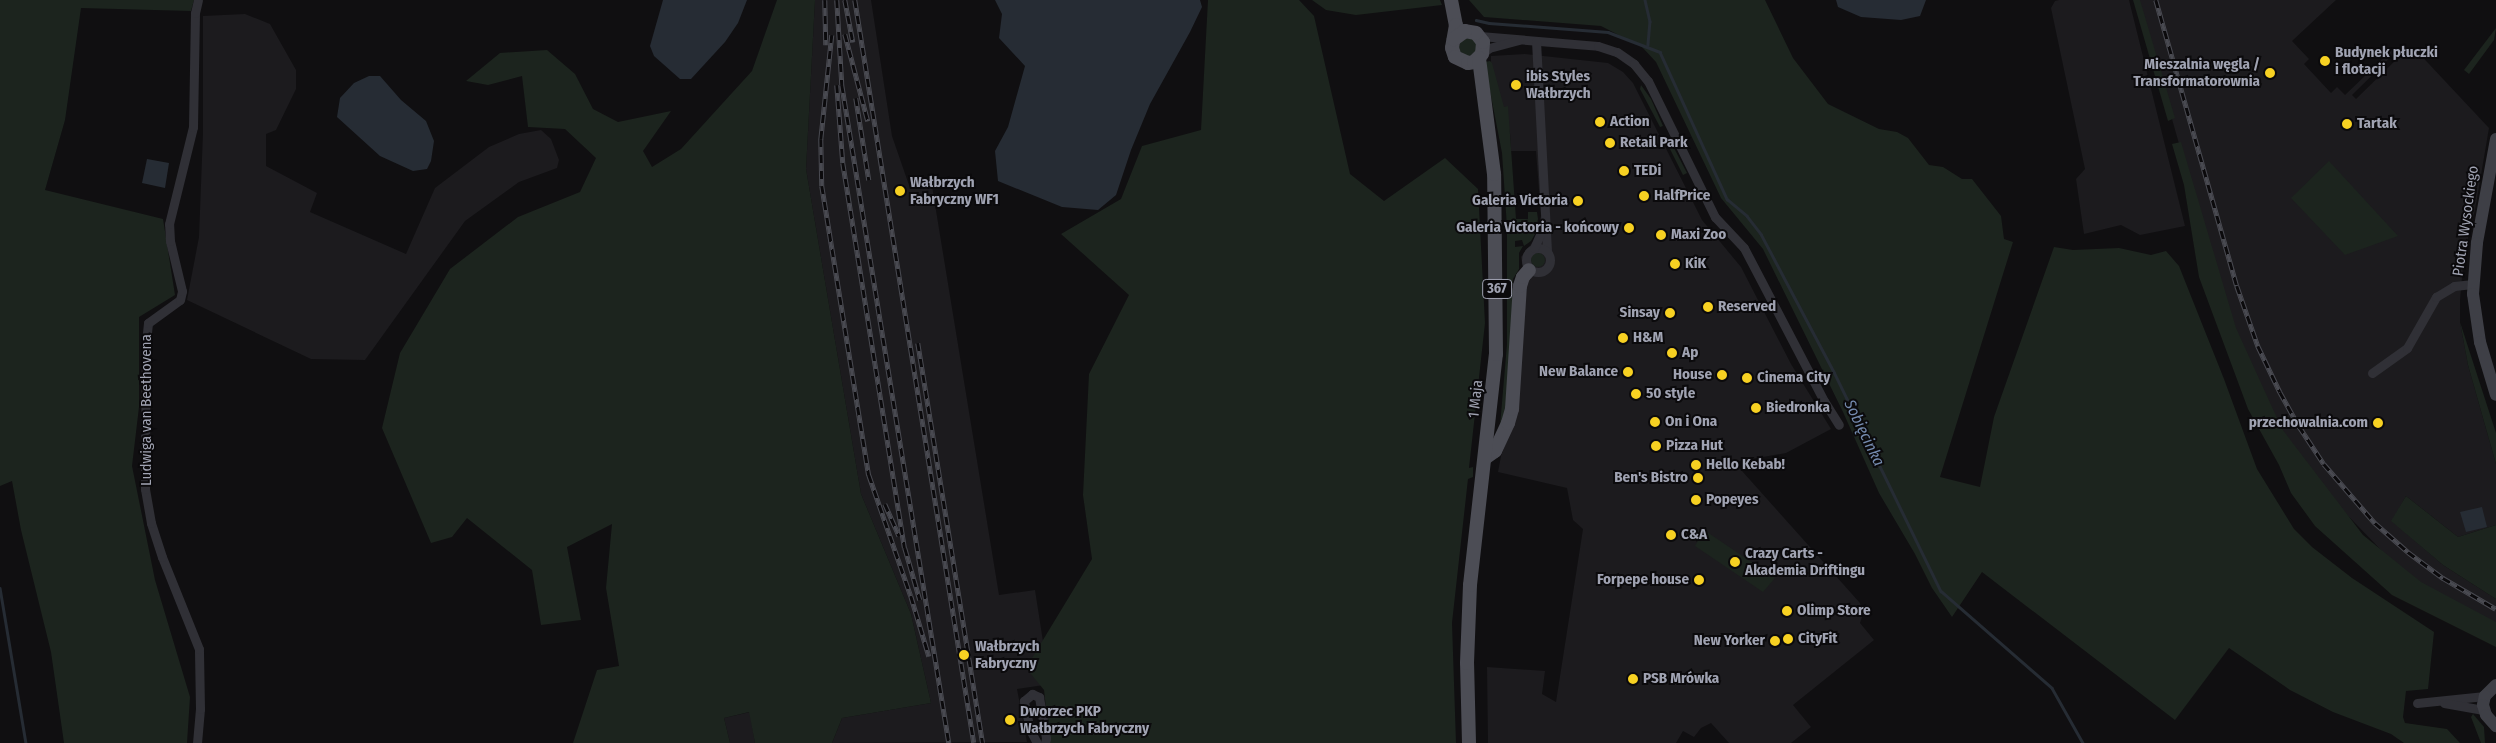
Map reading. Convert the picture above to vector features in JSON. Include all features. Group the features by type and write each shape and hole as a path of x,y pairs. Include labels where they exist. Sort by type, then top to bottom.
{"main road":[{"path":"1451,0 1456,25 1452,48 1455,57 1476,58"},
{"name":"367","path":"1456,0 1475,33 1483,42 1476,58"},
{"path":"1454,39 1461,32 1475,33"},
{"name":"1 Maja","path":"1469,743 1467,663 1470,584 1494,390 1497,289 1494,174 1476,58"},
{"path":"1485,458 1495,451 1508,423 1512,409 1520,286 1523,277 1529,270"}],"street":[{"name":"Ludwiga van Beethovena","path":"196,743 200,709 199,649 162,557 151,523 145,489 144,457 148,323 180,300 182,291 170,241 168,224 193,127 195,13 198,0"},
{"path":"1475,33 1520,40 1598,46 1617,52 1634,64 1648,81 1715,217 1744,248 1824,401 1839,425"},
{"path":"1476,58 1489,48 1520,40"},
{"path":"1536,41 1544,225 1550,262 1546,270 1537,273 1529,270 1526,257 1534,248 1544,225"},
{"name":"Piotra Wysockiego","path":"2496,139 2477,243 2474,284 2474,305 2480,342 2496,395"},
{"path":"1534,248 1547,252"},
{"path":"2372,373 2407,348 2436,297 2454,286 2474,284"},
{"path":"2495,727 2483,710 2485,696 2496,685"},
{"path":"1037,743 1030,730 1024,701 1032,694 1039,697 1046,738 1045,743"},
{"path":"2417,704 2485,696"},
{"path":"2439,702 2483,710"}],"shaded area":[{"path":"0,0 194,0 191,11 81,8 65,120 45,190 163,219 175,295 139,317 139,407 132,466 155,580 190,697 187,743 64,743 51,652 21,530 12,481 0,486"},
{"path":"663,0 747,0 738,23 725,42 691,79 680,79 654,56 650,46"},
{"path":"777,0 815,0 806,169 861,494 911,614 931,703 842,718 832,743 755,743 749,712 724,718 730,743 573,743 597,670 619,666 606,588 612,524 567,547 581,620 541,625 532,570 467,518 452,537 431,543 382,428 400,353 450,269 518,217 580,192 596,158 565,129 528,127 522,76 488,85 466,81 500,53 547,50 575,74 593,109 618,122 671,111 643,151 652,167 681,149 752,71"},
{"path":"815,0 871,0 892,136 910,188 932,186 999,595 1035,590 1047,667 1044,685 1017,689 1027,742 832,743 842,718 931,703 911,614 861,494 806,169"},
{"path":"995,0 1200,0 1202,7 1190,32 1150,104 1131,150 1116,195 1098,210 1062,207 998,181 995,151 1008,127 1025,66 999,38 1002,14"},
{"path":"1208,0 1299,0 1314,16 1350,174 1384,201 1445,158 1478,189 1485,323 1469,468 1473,467 1473,477 1468,479 1452,623 1456,743 1050,743 1044,690 1026,668 1092,559 1083,495 1089,374 1129,295 1061,234 1121,199 1142,146 1201,130"},
{"path":"1312,0 1440,0 1442,5 1356,15 1326,10"},
{"path":"1469,0 1765,0 1793,58 1828,104 1879,129 1897,132 1908,138 1929,165 1943,167 1962,179 1972,179 2001,216 2004,239 2013,242 1940,477 1980,487 1994,417 2054,247 2073,250 2119,248 2151,255 2166,251 2179,266 2257,469 2294,529 2312,547 2352,578 2434,632 2428,689 2406,691 2403,717 2405,723 2447,729 2460,743 2404,743 2391,734 2333,712 2290,690 2229,648 2175,720 1982,572 1952,617 1932,588 1915,554 1879,493 1843,412 1763,249 1721,198 1656,62 1642,47 1601,26 1484,17"},
{"path":"1836,0 1926,0 1920,16 1901,20 1861,17 1838,7"},
{"path":"2129,0 2185,226 2140,235 2121,225 2084,234 2076,179 2085,169 2051,8 2055,1"},
{"path":"2133,0 2140,0 2175,118 2168,121"},
{"path":"2135,0 2336,0 2292,41 2309,59 2304,64 2331,93 2337,87 2345,95 2395,47 2398,50 2352,95 2356,99 2402,54 2406,57 2414,48 2489,128 2475,210 2464,254 2460,322 2468,365 2496,464 2496,525 2458,537 2406,496 2392,521 2443,565 2496,599 2496,631 2413,583 2295,461 2227,313 2170,112"},
{"path":"245,14 270,24 296,70 296,89 276,130 266,134 266,166 317,193 310,212 406,254 435,188 489,147 519,134 541,130 551,139 559,160 557,168 519,182 465,221 365,360 311,359 187,300 199,237 203,132 203,16"},
{"path":"2496,28 2494,40 2469,74 2464,70"},
{"path":"1468,38 1474,41 1477,47 1474,53 1468,56 1462,53 1459,47 1462,41"},
{"path":"1525,54 1608,63 1623,72 1633,83 1702,220 1741,267 1791,364 1831,429 1786,453 1734,462 1860,603 1863,614 1860,623 1874,640 1793,705 1811,727 1791,743 1729,743 1711,723 1701,728 1694,737 1683,731 1676,743 1488,743 1487,667 1545,671 1542,694 1556,702 1583,529 1573,520 1567,488 1498,472 1501,456 1516,417 1527,282 1531,279 1523,268 1521,257 1535,239 1541,216 1536,151 1511,151 1510,133 1491,56"},
{"path":"1490,61 1504,107 1508,106 1516,219 1528,219 1528,212 1537,212 1538,219 1535,234 1531,241 1524,246 1522,240 1515,241 1515,247 1523,246 1519,253 1519,269 1513,279 1512,288 1515,290 1509,407 1500,426 1507,344 1507,227 1502,153 1485,65 1485,62"},
{"path":"369,76 380,76 401,100 426,121 434,141 431,161 427,169 413,171 380,156 337,117 340,98 354,83"},
{"path":"1641,85 1651,99 1663,126 1660,127 1640,89"},
{"path":"1665,139 1674,148 1687,173 1683,175"},
{"path":"2181,142 2236,328 2282,429 2363,535 2421,582 2496,622 2496,647 2392,595 2315,526 2291,493 2279,465 2248,409 2199,277 2184,185 2172,144"},
{"path":"147,159 169,163 165,188 142,183"},
{"path":"2329,161 2398,236 2345,255 2291,198"},
{"path":"1538,253 1543,255 1545,260 1543,265 1538,267 1533,265 1531,260 1533,255"},
{"path":"2460,322 2496,433 2496,464 2468,365"},
{"path":"2406,496 2458,537 2496,525 2496,599 2443,565 2391,521"},
{"path":"2482,507 2487,527 2466,532 2460,512"},
{"name":"Crazy Carts - Akademia Driftingu","path":"1704,530 1775,578 1763,592 1695,546"},
{"path":"750,712 755,743 730,743 724,718"},
{"path":"2473,714 2484,727 2485,743 2481,743 2471,717"}],"waterway":[{"path":"1645,0 1650,21 1648,45"},
{"name":"Sobięcinka","path":"1476,20 1489,23 1608,32 1660,52 1727,199 1747,216 1761,234 1834,372 1941,591 2052,688 2083,743"},
{"path":"0,588 26,743"}],"railway":[{"path":"825,0 826,45"},
{"path":"837,0 842,85 949,743"},
{"path":"845,0 853,42"},
{"path":"855,0 974,743"},
{"path":"2156,0 2237,286 2258,346 2280,392 2299,426 2324,464 2375,523 2408,552 2443,578 2496,609"},
{"path":"845,34 868,121"},
{"path":"832,35 821,139 822,186 869,475 911,596 929,656"},
{"path":"837,85 843,163 905,548 920,600"},
{"path":"856,98 869,180"},
{"path":"918,343 983,743"},
{"path":"885,504 899,536"}],"place":[{"name":"Budynek płuczki i flotacji","path":"2325,61"},
{"name":"Mieszalnia węgla / Transformatorownia","path":"2270,73"},
{"name":"ibis Styles Wałbrzych","path":"1516,85"},
{"name":"Action","path":"1600,122"},
{"name":"Tartak","path":"2347,124"},
{"name":"Retail Park","path":"1610,143"},
{"name":"TEDi","path":"1624,171"},
{"name":"Wałbrzych Fabryczny WF1","path":"900,191"},
{"name":"HalfPrice","path":"1644,196"},
{"name":"Galeria Victoria","path":"1578,201"},
{"name":"Galeria Victoria - końcowy","path":"1629,228"},
{"name":"Maxi Zoo","path":"1661,235"},
{"name":"KiK","path":"1675,264"},
{"name":"Reserved","path":"1708,307"},
{"name":"Sinsay","path":"1670,313"},
{"name":"H&M","path":"1623,338"},
{"name":"Ap","path":"1672,353"},
{"name":"New Balance","path":"1628,372"},
{"name":"House","path":"1722,375"},
{"name":"Cinema City","path":"1747,378"},
{"name":"50 style","path":"1636,394"},
{"name":"Biedronka","path":"1756,408"},
{"name":"On i Ona","path":"1655,422"},
{"name":"przechowalnia.com","path":"2378,423"},
{"name":"Pizza Hut","path":"1656,446"},
{"name":"Hello Kebab!","path":"1696,465"},
{"name":"Ben's Bistro","path":"1698,478"},
{"name":"Popeyes","path":"1696,500"},
{"name":"C&A","path":"1671,535"},
{"name":"Crazy Carts - Akademia Driftingu","path":"1735,562"},
{"name":"Forpepe house","path":"1699,580"},
{"name":"Olimp Store","path":"1787,611"},
{"name":"CityFit","path":"1788,639"},
{"name":"New Yorker","path":"1775,641"},
{"name":"Wałbrzych Fabryczny","path":"964,655"},
{"name":"PSB Mrówka","path":"1633,679"},
{"name":"Dworzec PKP Wałbrzych Fabryczny","path":"1010,720"}]}
